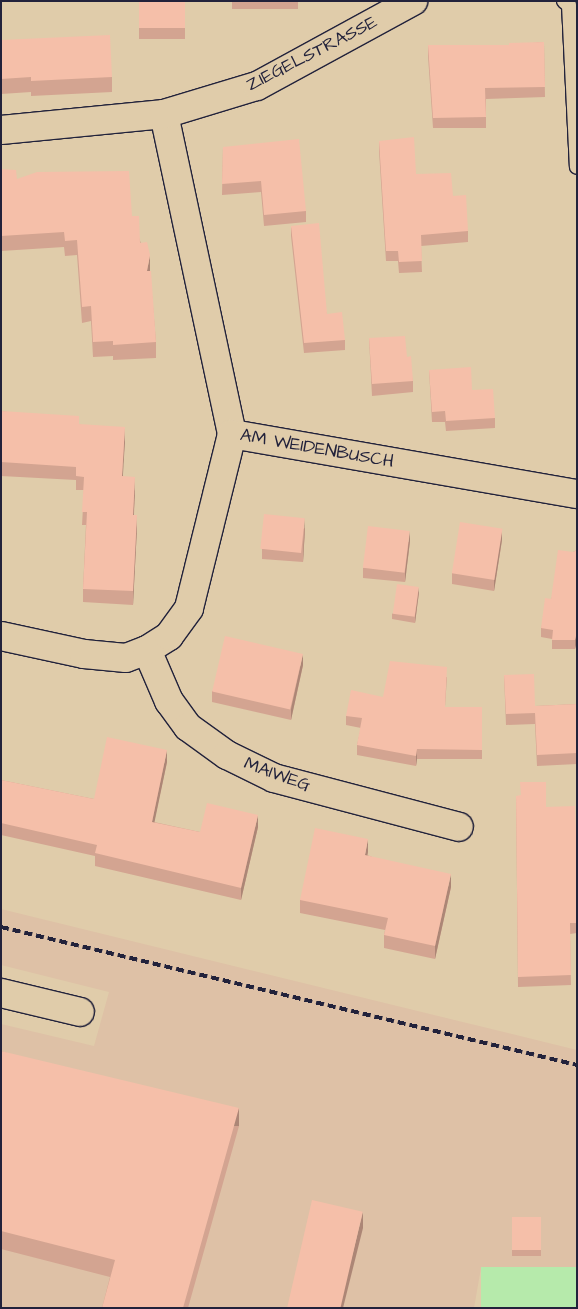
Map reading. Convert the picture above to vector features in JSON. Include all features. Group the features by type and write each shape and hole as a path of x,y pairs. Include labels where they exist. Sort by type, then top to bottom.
{"street":[{"name":"ZIEGELSTRASSE","path":"1,130 164,114 257,86 413,1"},
{"name":"AM WEIDENBUSCH","path":"164,114 232,434 577,494"},
{"path":"1,636 84,654 126,658 147,650 169,636 189,608 232,434"},
{"name":"MAIWEG","path":"147,650 169,701 188,727 227,755 274,778 459,827"},
{"path":"1,993 80,1012"}],"lane":[{"path":"564,1 569,5 577,166"}],"shaded area":[{"path":"1,909 577,1050 577,1267 481,1268 474,1308 1,1308 1,1024 94,1046 109,992 1,965"}],"green space":[{"path":"481,1267 577,1267 577,1308 481,1308"}],"building":[{"path":"139,1 185,1 185,28 139,28"},
{"path":"110,35 112,77 31,81 31,77 1,79 1,40"},
{"path":"544,42 545,87 485,88 486,117 433,118 428,45 509,45 509,43"},
{"path":"414,137 416,174 451,173 453,196 466,195 468,231 421,235 422,261 399,262 398,251 386,251 379,141"},
{"path":"299,139 306,211 264,215 261,181 222,184 223,147"},
{"path":"1,169 16,170 17,179 37,172 129,171 132,216 139,216 140,243 147,242 150,255 147,271 151,271 156,342 113,345 113,341 93,342 91,306 82,307 77,240 65,241 64,232 1,236"},
{"path":"319,223 327,314 342,312 345,340 304,343 291,226"},
{"path":"405,336 407,357 411,356 413,381 372,384 369,338"},
{"path":"471,367 472,390 493,389 495,418 446,421 445,411 432,412 429,370"},
{"path":"1,411 79,416 79,424 125,427 122,476 135,477 133,515 137,515 133,591 83,589 87,512 82,512 84,477 76,476 76,467 1,462"},
{"path":"264,514 305,518 301,553 260,549"},
{"path":"460,522 502,529 494,580 452,573"},
{"path":"368,526 410,531 405,573 363,568"},
{"path":"558,550 573,552 577,550 577,632 575,640 552,640 553,630 541,628 545,598 551,599"},
{"path":"397,584 419,587 415,617 393,614"},
{"path":"225,636 303,654 290,710 212,692"},
{"path":"390,661 447,667 445,707 482,707 482,750 417,749 416,756 357,745 362,718 346,716 351,690 383,697"},
{"path":"534,674 535,706 577,704 577,753 537,755 535,713 506,714 504,675"},
{"path":"107,737 167,750 152,822 200,832 207,803 258,815 241,888 95,853 97,845 1,823 1,780 94,799"},
{"path":"520,782 546,782 546,807 575,806 577,923 570,923 571,975 518,977 516,796 521,795"},
{"path":"315,828 368,839 365,855 451,874 435,946 384,935 388,918 300,900"},
{"path":"1,1051 239,1108 183,1308 102,1308 115,1260 1,1231"},
{"path":"312,1200 363,1212 340,1308 287,1308"},
{"path":"512,1217 541,1217 541,1250 512,1250"}],"railway":[{"path":"1,927 577,1065"}]}
